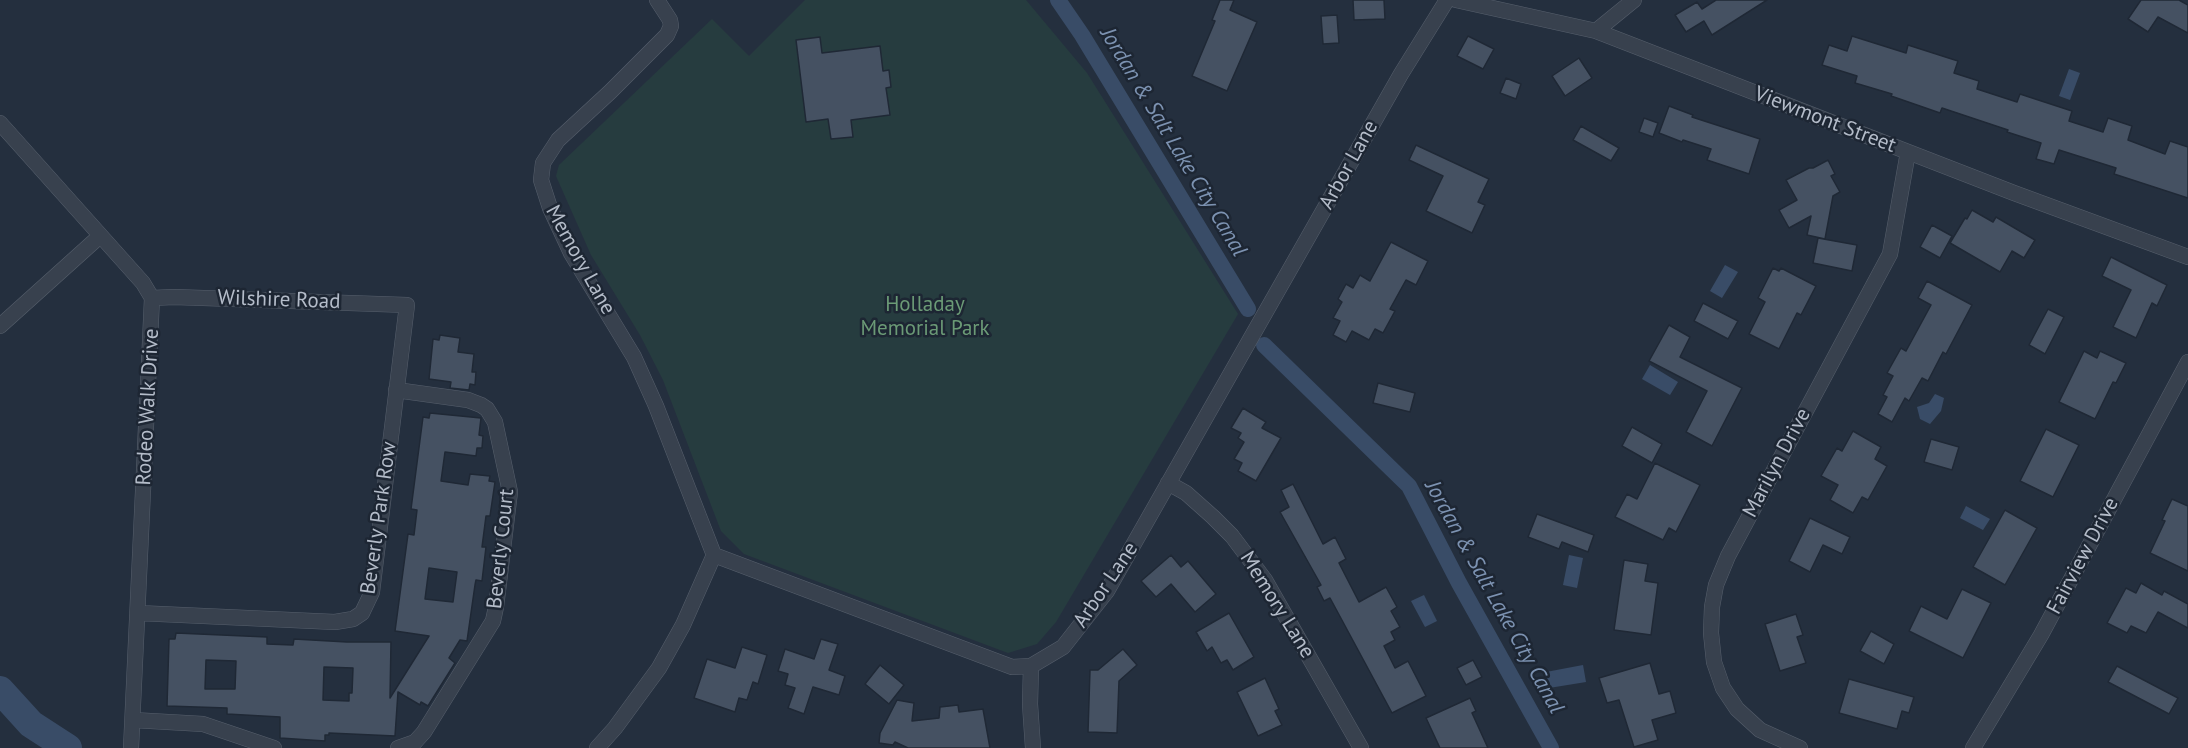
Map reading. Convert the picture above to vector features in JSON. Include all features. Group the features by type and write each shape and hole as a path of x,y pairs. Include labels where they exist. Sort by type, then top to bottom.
{"street":[{"name":"Memory Lane","path":"657,0 670,20 671,26 667,35 558,140 543,163 541,180 550,208 571,253 634,357 714,555"},
{"name":"Arbor Lane","path":"1031,666 1063,646 1107,591 1401,74 1447,0"},
{"name":"Viewmont Street","path":"1456,0 1596,31 2188,257"},
{"path":"1596,31 1634,0"},
{"name":"Rodeo Walk Drive","path":"0,123 143,283 152,298 131,748"},
{"name":"Marilyn Drive","path":"1800,748 1760,730 1737,709 1723,688 1714,662 1711,633 1712,607 1716,585 1728,556 1890,254 1908,152"},
{"path":"0,326 100,236"},
{"name":"Wilshire Road","path":"152,298 406,305"},
{"name":"Beverly Park Row","path":"138,613 335,622 353,618 362,613 372,592 406,305"},
{"name":"Fairview Drive","path":"1973,748 2041,635 2188,362"},
{"name":"Beverly Court","path":"396,390 468,400 487,409 495,422 510,492 495,615 490,628 424,732 415,742 398,748"},
{"name":"Memory Lane","path":"1168,483 1185,493 1213,517 1232,536 1265,580 1361,748"},
{"path":"597,748 615,728 659,668 683,625 714,555 1012,667 1031,666 1030,704 1033,748"},
{"path":"133,720 203,724 274,748"}],"green space":[{"name":"Holladay Memorial Park","path":"805,0 1026,0 1087,73 1238,314 1056,622 1037,644 1008,653 744,554 721,531 663,380 640,335 591,255 556,176 559,165 712,19 749,56"}],"water":[{"path":"2069,69 2080,73 2070,100 2059,96"},
{"path":"1725,265 1738,272 1722,298 1710,291"},
{"path":"1650,365 1678,382 1670,395 1642,379"},
{"path":"1935,394 1944,398 1941,411 1930,424 1920,419 1917,407 1929,403"},
{"path":"1966,506 1990,519 1983,530 1960,518"},
{"path":"1569,555 1583,558 1577,588 1563,585"},
{"path":"1424,595 1437,621 1425,627 1411,601"},
{"path":"1583,665 1586,682 1549,688 1546,672"}],"building":[{"path":"1220,0 1234,0 1230,10 1257,22 1227,91 1192,76 1215,21 1212,20"},
{"path":"1353,0 1384,0 1385,19 1354,20"},
{"path":"1716,0 1767,0 1712,35 1704,21 1686,32 1675,15 1697,2 1702,9"},
{"path":"2141,0 2179,0 2188,5 2188,33 2158,17 2148,32 2128,19"},
{"path":"1337,15 1339,43 1323,44 1321,16"},
{"path":"1468,36 1494,49 1483,69 1457,56"},
{"path":"1852,36 1906,53 1908,45 1958,61 1954,73 1979,81 1977,89 2017,102 2020,94 2072,111 2069,121 2103,132 2108,118 2132,126 2128,140 2165,154 2170,141 2188,147 2188,198 2114,174 2116,168 2059,150 2054,164 2036,159 2041,143 1942,108 1940,113 1891,96 1892,94 1855,83 1857,76 1822,65 1829,45 1847,51"},
{"path":"820,37 822,53 880,46 883,71 889,70 891,87 886,88 890,115 851,120 853,137 831,139 828,119 806,122 796,40"},
{"path":"1579,58 1592,78 1565,96 1552,76"},
{"path":"1506,78 1521,84 1516,99 1500,93"},
{"path":"1669,106 1693,115 1692,117 1760,139 1749,174 1707,160 1711,149 1683,140 1682,142 1659,133"},
{"path":"1644,118 1658,123 1653,137 1639,132"},
{"path":"1581,126 1619,148 1611,161 1573,140"},
{"path":"1416,145 1489,179 1478,202 1485,205 1472,233 1426,211 1443,176 1409,160"},
{"path":"1828,160 1835,174 1831,176 1840,192 1833,196 1825,239 1807,235 1811,216 1789,228 1779,210 1797,200 1786,180"},
{"path":"1972,210 1993,222 1996,217 2035,240 2024,258 2012,251 2000,272 1950,243"},
{"path":"1932,225 1952,236 1940,258 1920,247"},
{"path":"1818,238 1857,245 1852,271 1813,263"},
{"path":"1391,242 1428,261 1416,285 1406,280 1390,309 1395,311 1383,333 1375,329 1369,340 1352,331 1346,342 1333,335 1340,321 1333,318 1342,302 1338,299 1346,284 1353,288 1360,275 1370,281"},
{"path":"2111,257 2167,285 2157,306 2152,303 2136,338 2113,327 2131,290 2102,276"},
{"path":"1773,268 1779,271 1781,268 1816,286 1801,315 1797,313 1779,349 1749,334 1765,302 1758,298"},
{"path":"1927,281 1972,305 1946,354 1943,352 1928,381 1922,378 1909,401 1905,398 1892,422 1878,414 1887,397 1883,395 1893,376 1887,373 1901,348 1906,351 1931,305 1918,298"},
{"path":"1703,303 1738,321 1728,339 1694,321"},
{"path":"2048,309 2064,317 2045,354 2029,345"},
{"path":"1669,325 1690,337 1680,357 1742,388 1712,446 1686,432 1707,391 1649,361"},
{"path":"440,335 460,338 458,352 474,354 472,372 476,372 475,385 470,384 469,390 450,388 451,382 429,379 433,339 439,340"},
{"path":"2084,351 2097,358 2100,351 2126,363 2116,383 2113,382 2095,419 2059,402"},
{"path":"1378,383 1415,393 1410,412 1373,403"},
{"path":"1243,408 1266,422 1262,428 1281,438 1256,481 1238,471 1242,463 1234,459 1244,442 1238,438 1241,433 1231,428"},
{"path":"430,413 481,418 479,435 483,436 482,448 477,448 476,456 445,452 441,481 468,485 470,474 490,476 489,481 495,482 490,516 486,516 482,547 486,547 482,581 476,580 467,641 460,640 449,658 455,663 428,706 421,702 420,705 398,692 395,736 329,733 325,735 325,741 280,738 280,717 227,714 227,708 167,706 169,639 175,639 176,633 267,637 267,644 293,645 294,639 391,642 390,698 429,636 395,631 408,534 414,535 417,510 411,509 423,417 429,418","holes":["429,568 457,572 453,602 425,599","206,660 236,661 235,689 205,689","324,667 353,668 352,693 349,693 349,701 323,700"]},
{"path":"1632,427 1662,444 1652,463 1622,446"},
{"path":"2046,429 2079,445 2053,497 2020,481"},
{"path":"1853,431 1881,447 1875,459 1887,466 1868,500 1862,497 1853,513 1830,500 1838,485 1821,476 1837,448 1842,451"},
{"path":"1931,439 1959,447 1952,470 1924,462"},
{"path":"1655,463 1700,485 1676,532 1669,528 1663,540 1615,517 1627,494 1637,499"},
{"path":"1293,484 1323,544 1335,537 1346,559 1339,563 1359,602 1386,587 1397,607 1391,611 1400,627 1391,632 1395,640 1384,646 1395,668 1408,661 1426,696 1392,713 1330,598 1324,601 1317,587 1321,585 1280,512 1289,507 1281,490"},
{"path":"2172,499 2188,506 2188,571 2150,553 2165,521 2162,520"},
{"path":"2005,510 2037,528 2005,585 1973,567"},
{"path":"1537,514 1594,535 1588,552 1562,542 1559,549 1528,537"},
{"path":"1810,518 1850,537 1842,554 1823,545 1810,572 1789,561"},
{"path":"1171,555 1181,567 1188,561 1216,594 1195,612 1171,584 1156,597 1141,581"},
{"path":"1624,560 1648,564 1645,581 1658,583 1651,635 1614,630"},
{"path":"2141,583 2162,595 2164,591 2188,604 2188,628 2158,612 2146,633 2131,626 2127,633 2107,623 2126,588 2136,593"},
{"path":"1962,589 1991,603 1963,658 1909,631 1921,606 1947,619"},
{"path":"1229,613 1254,657 1233,670 1227,660 1221,663 1212,647 1207,651 1196,632"},
{"path":"1796,614 1803,635 1797,637 1806,663 1780,671 1765,624"},
{"path":"1871,631 1894,644 1884,664 1860,651"},
{"path":"821,639 838,644 829,670 845,676 839,695 813,687 804,714 788,708 795,688 785,685 788,674 778,671 785,649 814,659"},
{"path":"742,647 767,655 758,684 753,682 747,700 739,698 735,712 694,698 707,659 735,668"},
{"path":"1123,649 1137,665 1119,681 1117,733 1088,732 1090,670 1098,670"},
{"path":"1473,660 1482,677 1466,685 1457,668"},
{"path":"1650,663 1659,694 1670,691 1676,713 1652,720 1658,740 1634,747 1619,700 1607,703 1599,678"},
{"path":"880,665 904,685 889,704 865,684"},
{"path":"2117,666 2178,698 2169,714 2108,682"},
{"path":"1265,678 1279,709 1275,711 1282,725 1258,736 1237,692"},
{"path":"1849,679 1914,697 1909,713 1902,711 1897,729 1839,713"},
{"path":"1470,698 1476,711 1472,713 1488,748 1440,748 1426,718"},
{"path":"897,700 914,703 912,721 939,718 940,707 958,705 959,712 983,709 990,748 908,748 895,742 893,745 879,743 880,733"}],"waterway":[{"name":"Jordan & Salt Lake City Canal","path":"1058,0 1082,35 1248,309"},
{"name":"Jordan & Salt Lake City Canal","path":"1264,345 1409,486 1459,583 1551,748"},
{"path":"0,690 31,724 68,748"}]}
